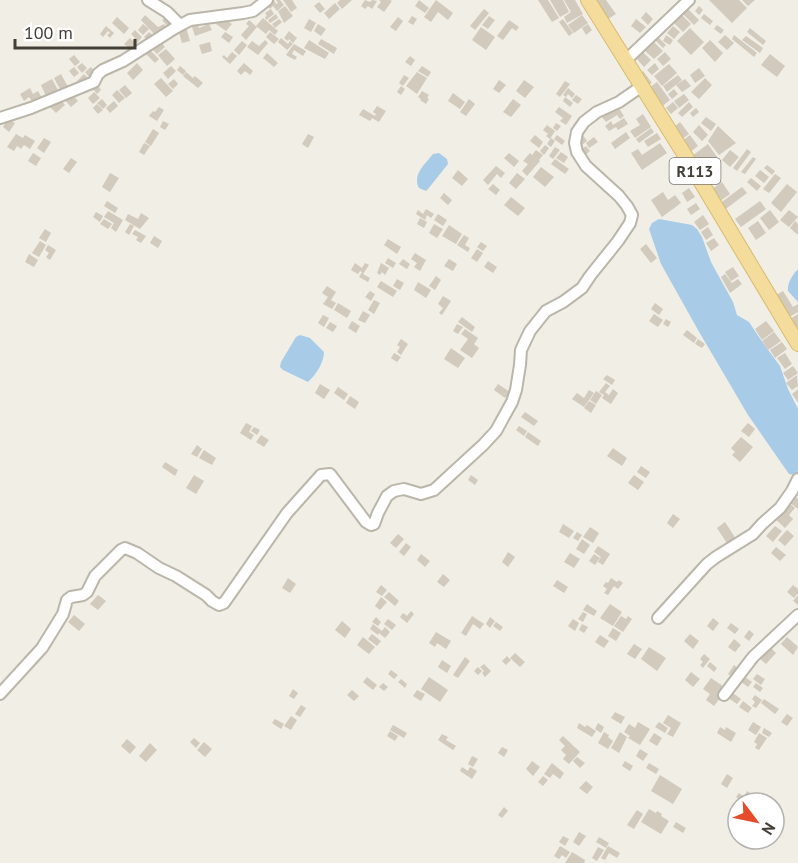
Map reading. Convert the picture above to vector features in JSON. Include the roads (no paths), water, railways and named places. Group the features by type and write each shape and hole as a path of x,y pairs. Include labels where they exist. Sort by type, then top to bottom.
{"main road":[{"name":"R113","path":"588,0 686,157 798,344"}],"street":[{"path":"148,0 167,12 180,25"},
{"path":"0,117 31,108 94,82 103,70 123,61 190,20 243,14 253,11 267,0"},
{"path":"626,61 689,0"},
{"path":"0,694 42,648 63,614 67,600 87,592 95,576 121,550 125,548 137,553 219,605 224,603 287,513 321,475 330,474 366,522 371,525 374,524 387,496 394,490 404,489 421,494 434,490 483,445 496,431 512,402 516,390 521,350 530,331 546,311 564,302 582,288 630,223 632,215 627,206 586,166 577,152 575,143 577,132 584,122 642,86"},
{"path":"658,618 707,564 753,534 780,508 798,479"},
{"path":"724,694 753,657 798,615"}],"water":[{"path":"439,153 447,159 448,164 426,191 419,188 417,179 420,170 433,154"},
{"path":"659,219 692,225 697,229 711,262 733,302 737,315 749,322 780,366 798,409 798,471 794,475 789,474 748,415 661,264 649,229 652,223"},
{"path":"798,269 798,302 788,288"},
{"path":"300,335 310,338 324,352 319,368 308,382 280,367 296,337"}]}
